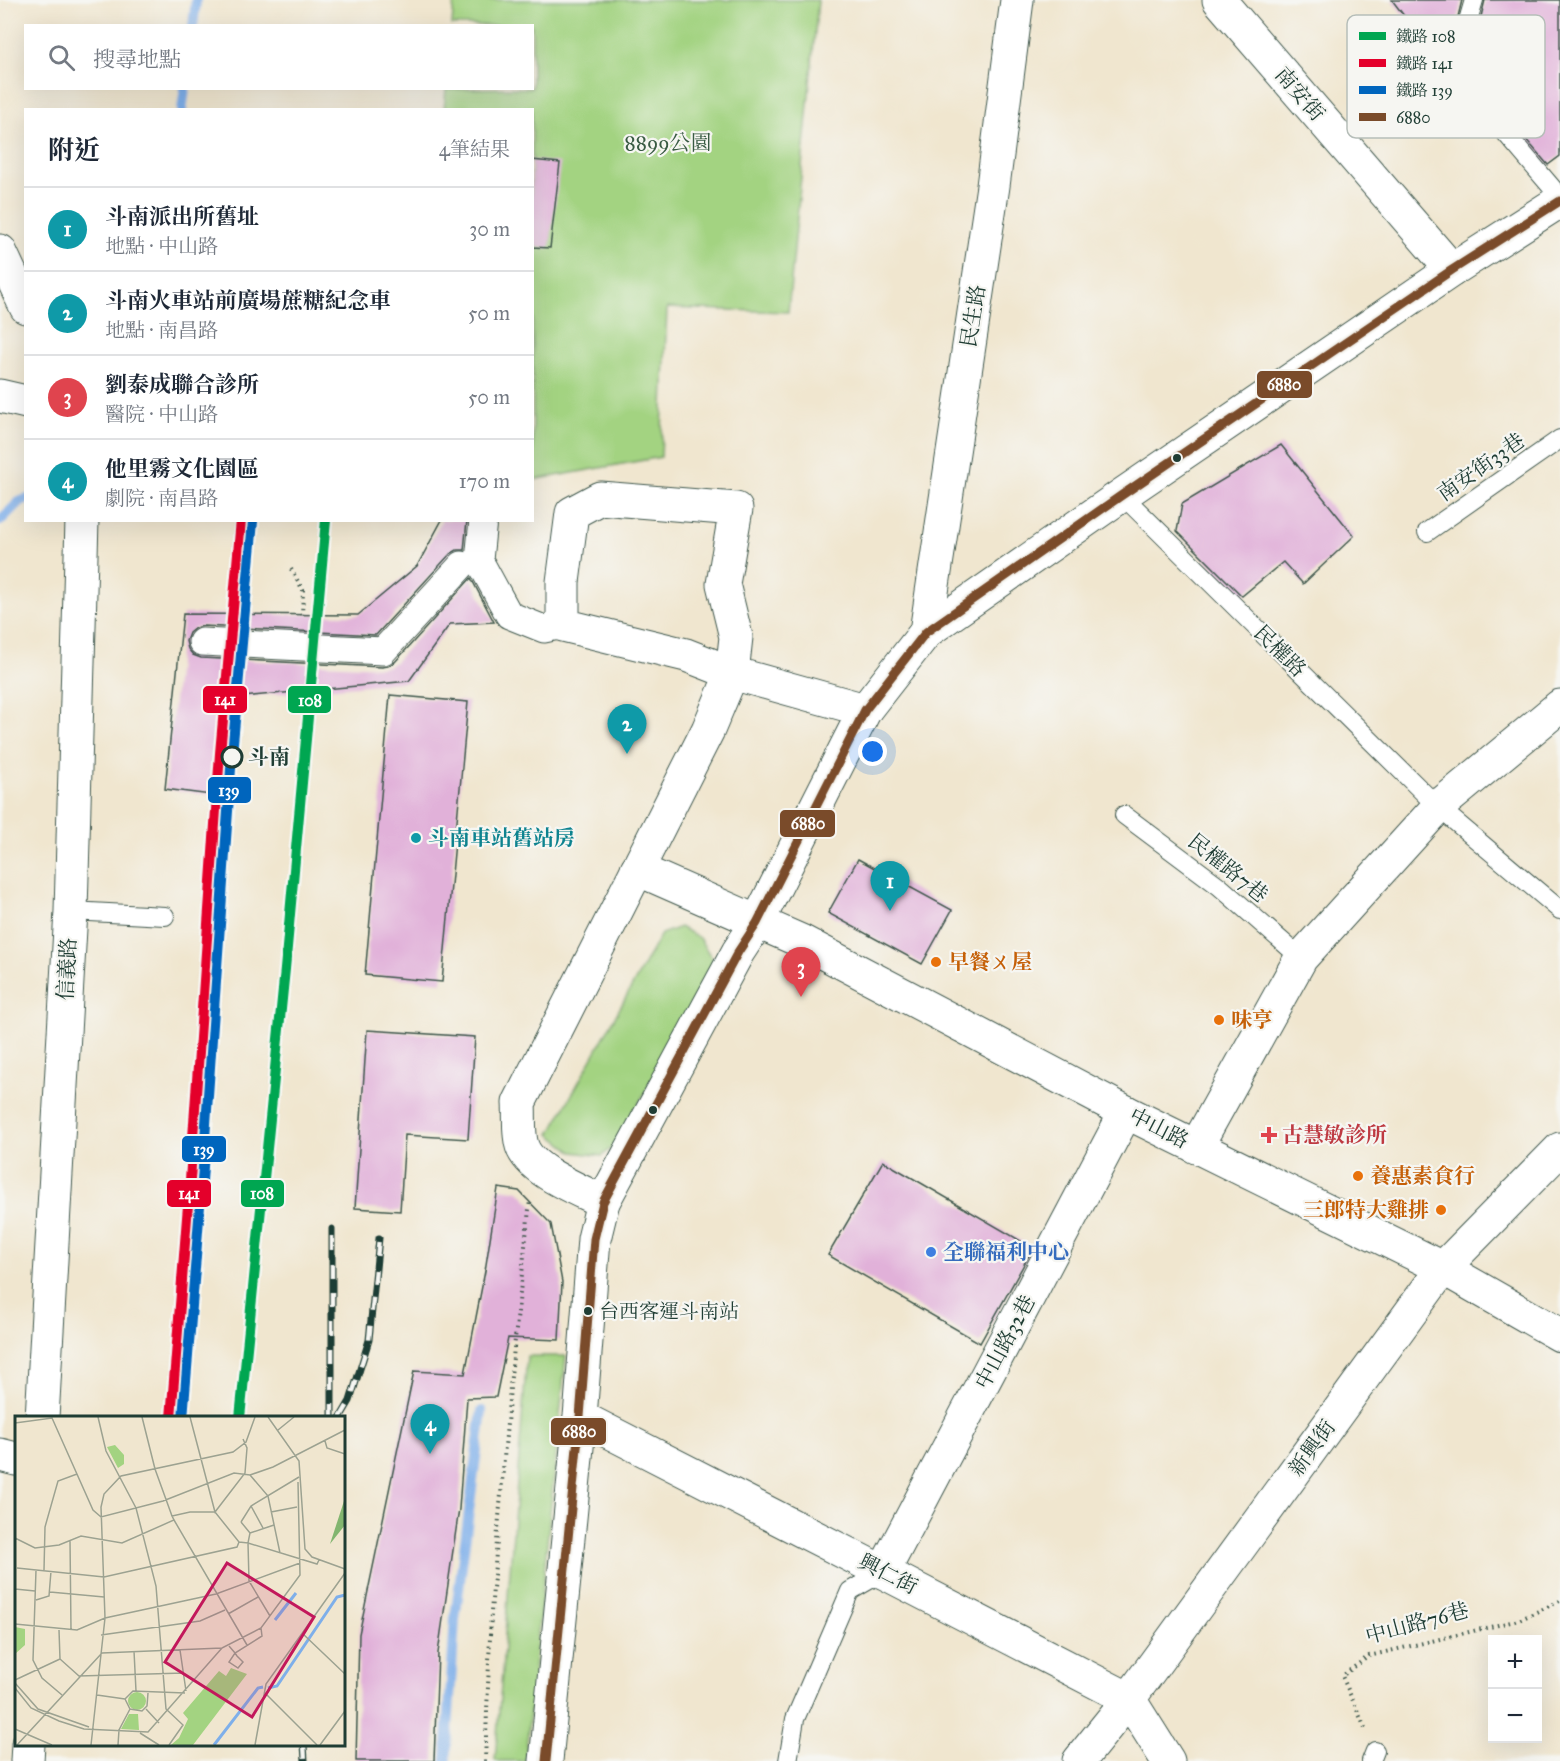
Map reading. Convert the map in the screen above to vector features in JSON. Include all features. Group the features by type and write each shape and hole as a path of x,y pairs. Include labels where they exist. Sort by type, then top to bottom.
{"street":[{"name":"民生路","path":"926,632 993,186 1017,0"},
{"name":"南安街","path":"1225,2 1452,270"},
{"path":"546,1761 580,1418 594,1239 603,1202 738,952 758,923 866,710 926,632 1122,495 1560,199"},
{"path":"0,251 24,304"},
{"path":"0,396 24,402"},
{"path":"562,625 563,582 572,513 600,498 736,509 723,584 736,637 732,673 708,730 519,1103 522,1146 533,1164 603,1202"},
{"name":"信義路","path":"42,1416 71,911 82,522"},
{"path":"483,522 479,560 509,615 544,629 562,625 686,655 732,673 866,710"},
{"path":"202,642 383,651 462,565"},
{"path":"1196,1147 1301,958 1438,807 1560,706"},
{"name":"中山路","path":"637,869 801,941 1126,1112 1443,1268 1560,1335"},
{"name":"中山路32巷","path":"884,1572 1126,1112"},
{"name":"新興街","path":"1079,1761 1129,1699 1443,1268 1560,1149"},
{"name":"興仁街","path":"580,1418 1129,1699"},
{"path":"0,1455 15,1459"},
{"path":"1129,1699 1168,1761"},
{"path":"27,1761 28,1746"}],"lane":[{"path":"1470,15 1474,0"},
{"path":"1509,138 1560,199"},
{"name":"南安街33巷","path":"1427,532 1560,439"},
{"name":"民權路","path":"1122,495 1438,807 1560,910"},
{"name":"民權路7巷","path":"1124,815 1219,886 1301,958"},
{"path":"71,911 165,916"},
{"path":"788,1761 795,1719 850,1591 884,1572"}],"path":[{"path":"291,569 303,590 301,647"},
{"path":"485,1761 491,1612 511,1376 533,1164"},
{"name":"中山路76巷","path":"1373,1756 1342,1676 1369,1656 1519,1620 1560,1601"}],"green space":[{"name":"8899公園","path":"454,0 818,0 788,312 667,308 661,457 534,480 534,108 444,108 446,90 534,90 534,24 452,24"},
{"path":"680,927 699,938 717,966 615,1145 602,1156 573,1152 550,1134 661,934"},
{"path":"527,1356 566,1356 525,1761 495,1761"}],"building":[{"path":"1392,0 1462,0 1458,15 1403,15"},
{"path":"1485,0 1560,0 1560,156 1548,165 1525,138 1545,138 1545,15 1481,15"},
{"path":"534,160 560,163 550,248 534,247"},
{"path":"1281,445 1354,536 1303,584 1283,562 1242,596 1177,531 1182,504"},
{"path":"441,522 467,522 464,550 457,550 450,554 376,635 203,626 189,633 186,641 188,649 193,655 201,658 388,666 395,662 471,578 494,622 450,624 409,681 232,698 211,795 165,789 183,614 358,615 417,566"},
{"name":"斗南車站舊站房","path":"390,695 468,702 442,982 365,975"},
{"path":"858,859 952,910 922,964 828,913"},
{"path":"367,1030 475,1037 468,1139 405,1135 400,1211 355,1208"},
{"name":"全聯福利中心","path":"883,1161 1033,1248 980,1343 828,1255"},
{"path":"498,1188 519,1191 551,1224 562,1282 559,1340 508,1338 496,1397 467,1398 459,1509 438,1653 434,1761 356,1761 359,1634 414,1371 465,1374"}],"waterway":[{"path":"193,24 196,0"},
{"path":"182,108 185,90"},
{"path":"0,521 24,500"},
{"path":"446,1761 455,1619 482,1411"}],"railway":[{"path":"332,1229 332,1416"},
{"path":"341,1416 350,1401 369,1340 379,1238"},
{"path":"304,1746 305,1761"}],"rail line":[{"name":"141","path":"171,1416 220,753 241,522"},
{"name":"139","path":"183,1416 232,754 253,522"},
{"name":"108","path":"240,1416 285,969 326,522"}],"transit line":[{"name":"6880","path":"546,1761 580,1417 594,1239 603,1202 738,952 757,923 865,710 926,632 1452,270 1560,201"}],"place":[{"name":"斗南火車站前廣場蔗糖紀念車","path":"627,754"},
{"name":"斗南","path":"232,757"},
{"name":"斗南車站舊站房","path":"416,838"},
{"name":"斗南派出所舊址","path":"890,911"},
{"name":"早餐ㄨ屋","path":"936,962"},
{"name":"劉泰成聯合診所","path":"801,997"},
{"name":"味亨","path":"1219,1020"},
{"name":"古慧敏診所","path":"1269,1135"},
{"name":"養惠素食行","path":"1358,1176"},
{"name":"三郎特大雞排","path":"1441,1210"},
{"name":"全聯福利中心","path":"931,1252"},
{"name":"台西客運斗南站","path":"588,1311"},
{"name":"他里霧文化園區","path":"430,1454"}]}
